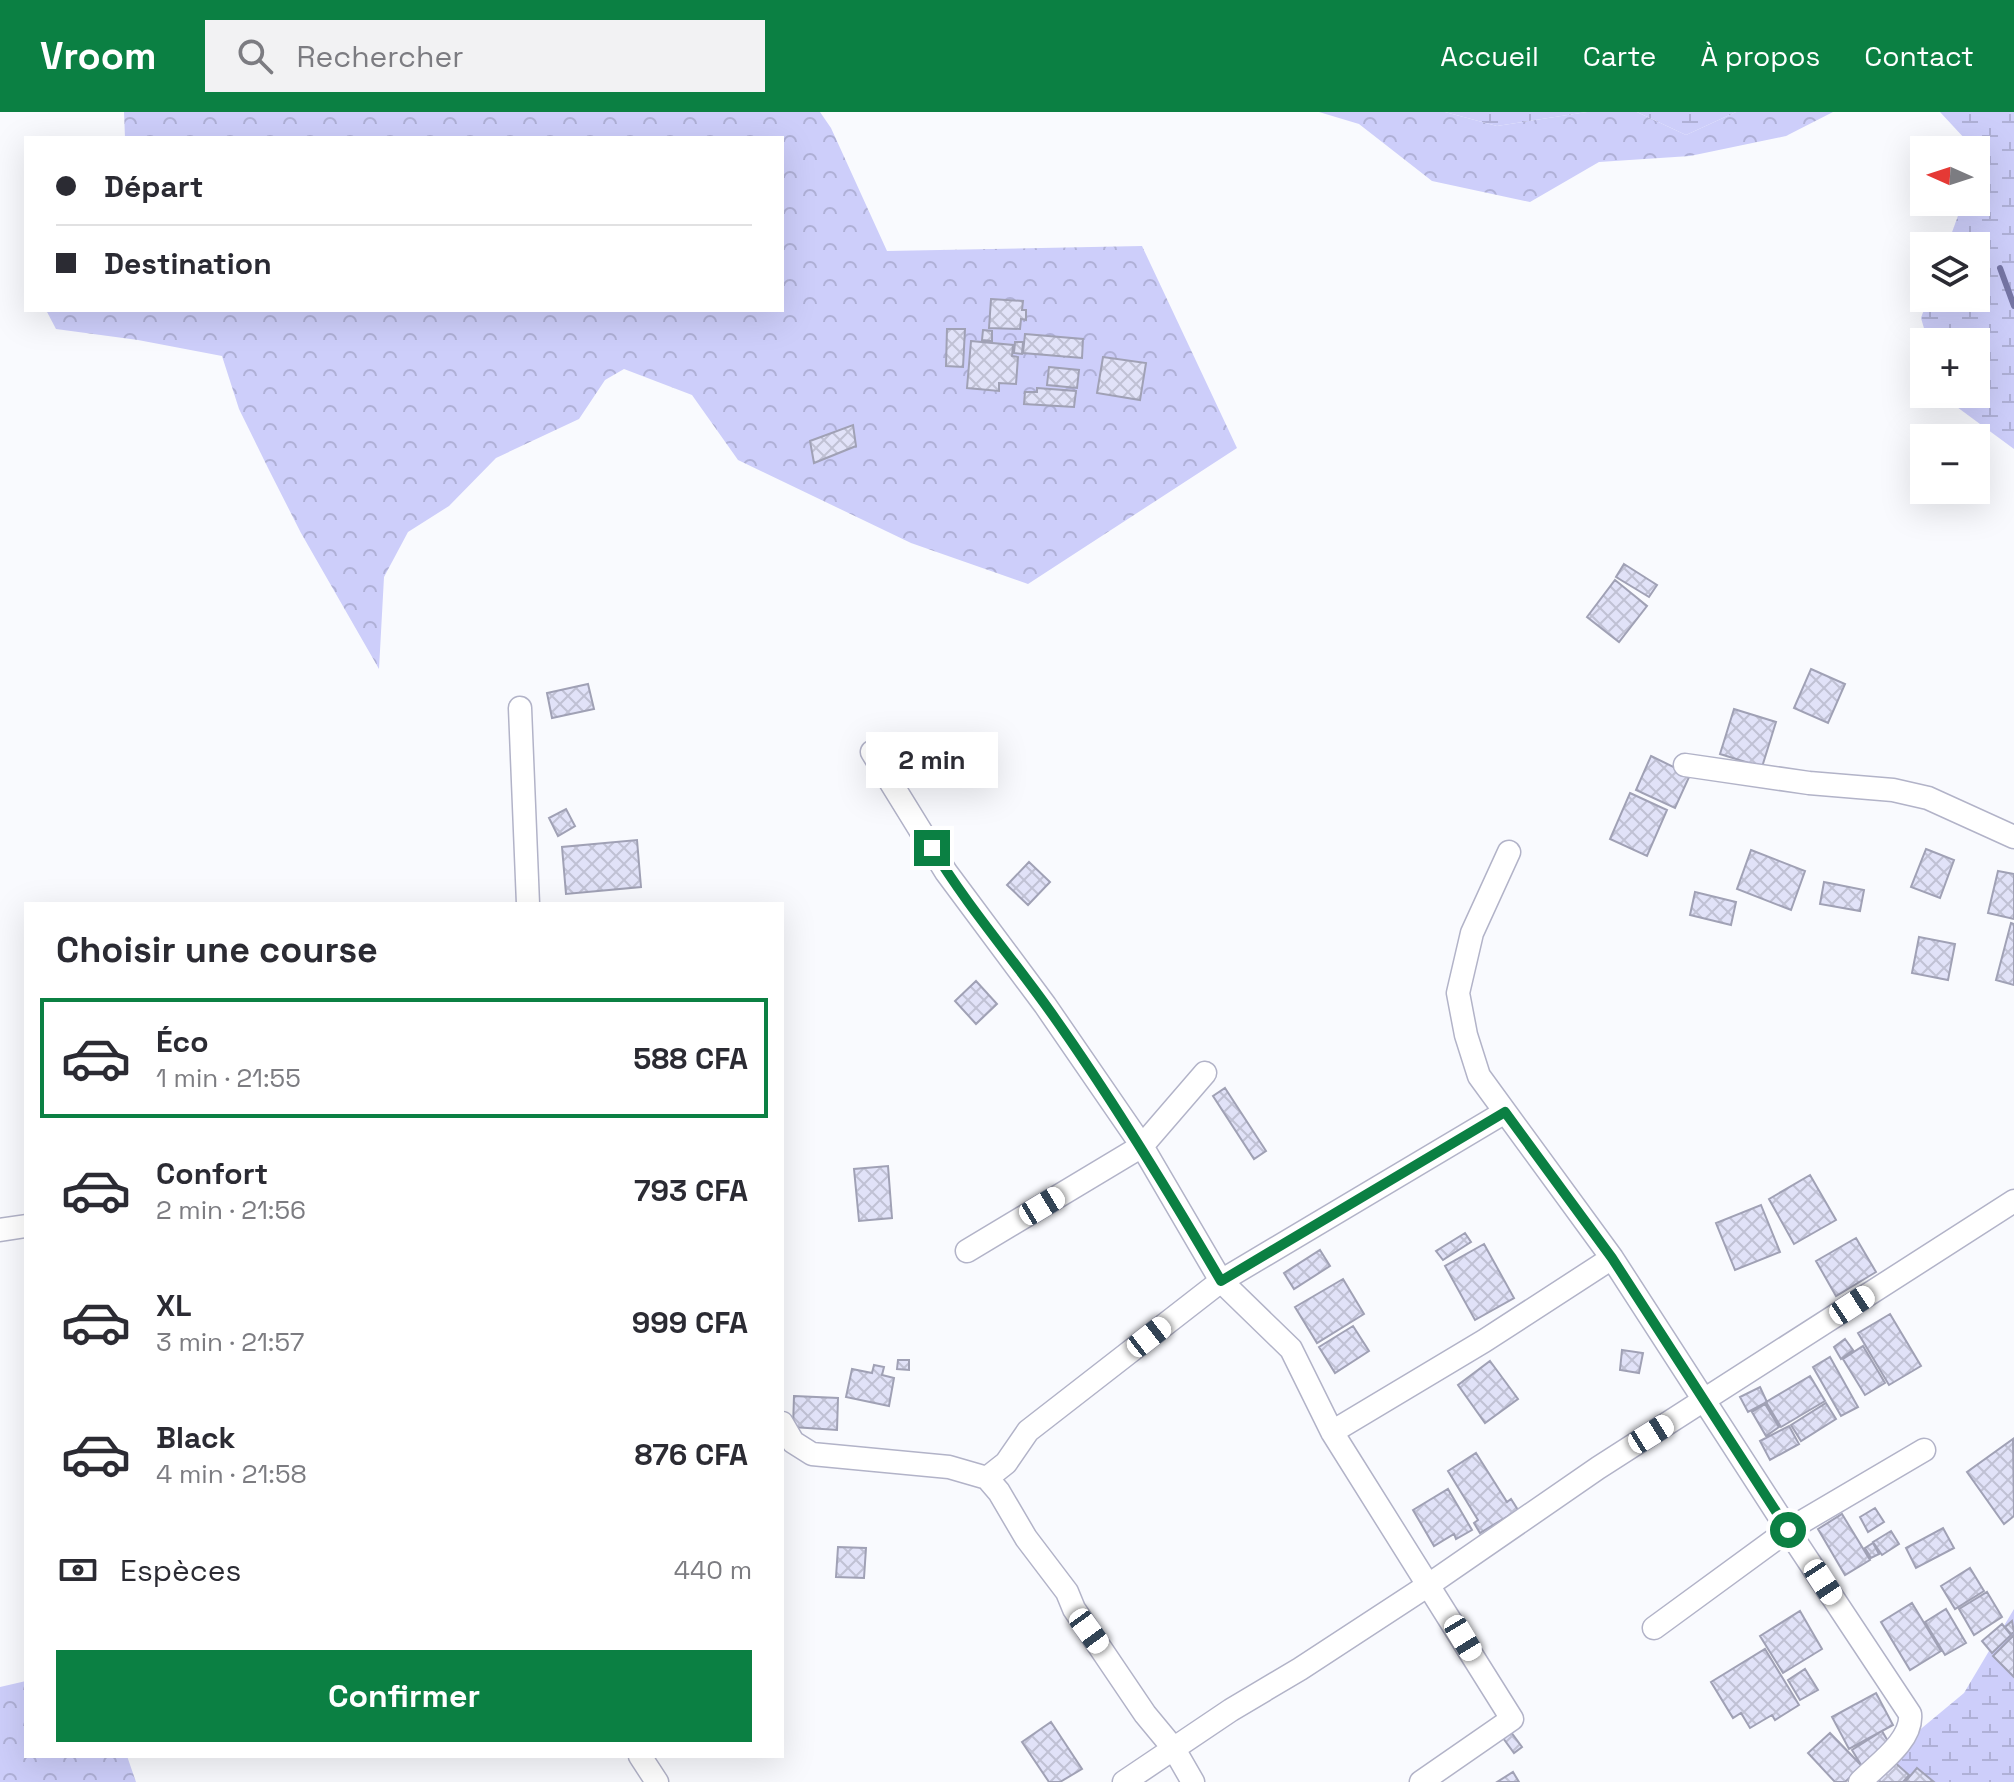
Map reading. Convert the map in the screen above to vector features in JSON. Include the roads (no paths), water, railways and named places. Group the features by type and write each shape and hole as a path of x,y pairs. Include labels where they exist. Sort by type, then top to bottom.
{"street":[{"path":"520,708 528,902"},
{"path":"872,752 946,872 1045,1005 1142,1146 1221,1281 1291,1349 1332,1432 1512,1719 1421,1782"},
{"path":"1685,765 1809,783 1893,790 1928,798 2014,837"},
{"path":"1509,852 1472,933 1458,993 1466,1035 1479,1076 1612,1258 1910,1714 1911,1725 1902,1740 1860,1782"},
{"path":"967,1251 1142,1146 1205,1073"},
{"path":"987,1478 1006,1463 1028,1431 1221,1281 1505,1112"},
{"path":"1124,1782 1430,1584 1598,1468 2014,1201"},
{"path":"0,1230 24,1226"},
{"path":"1332,1432 1484,1341 1612,1258"},
{"path":"784,1426 793,1442 812,1454 949,1467 987,1478 999,1492 1026,1538 1067,1592 1074,1609 1145,1714 1174,1749 1193,1782"},
{"path":"1654,1628 1788,1530 1924,1450"},
{"path":"641,1758 657,1782"}],"waterway":[{"path":"2000,268 2014,306"}]}
